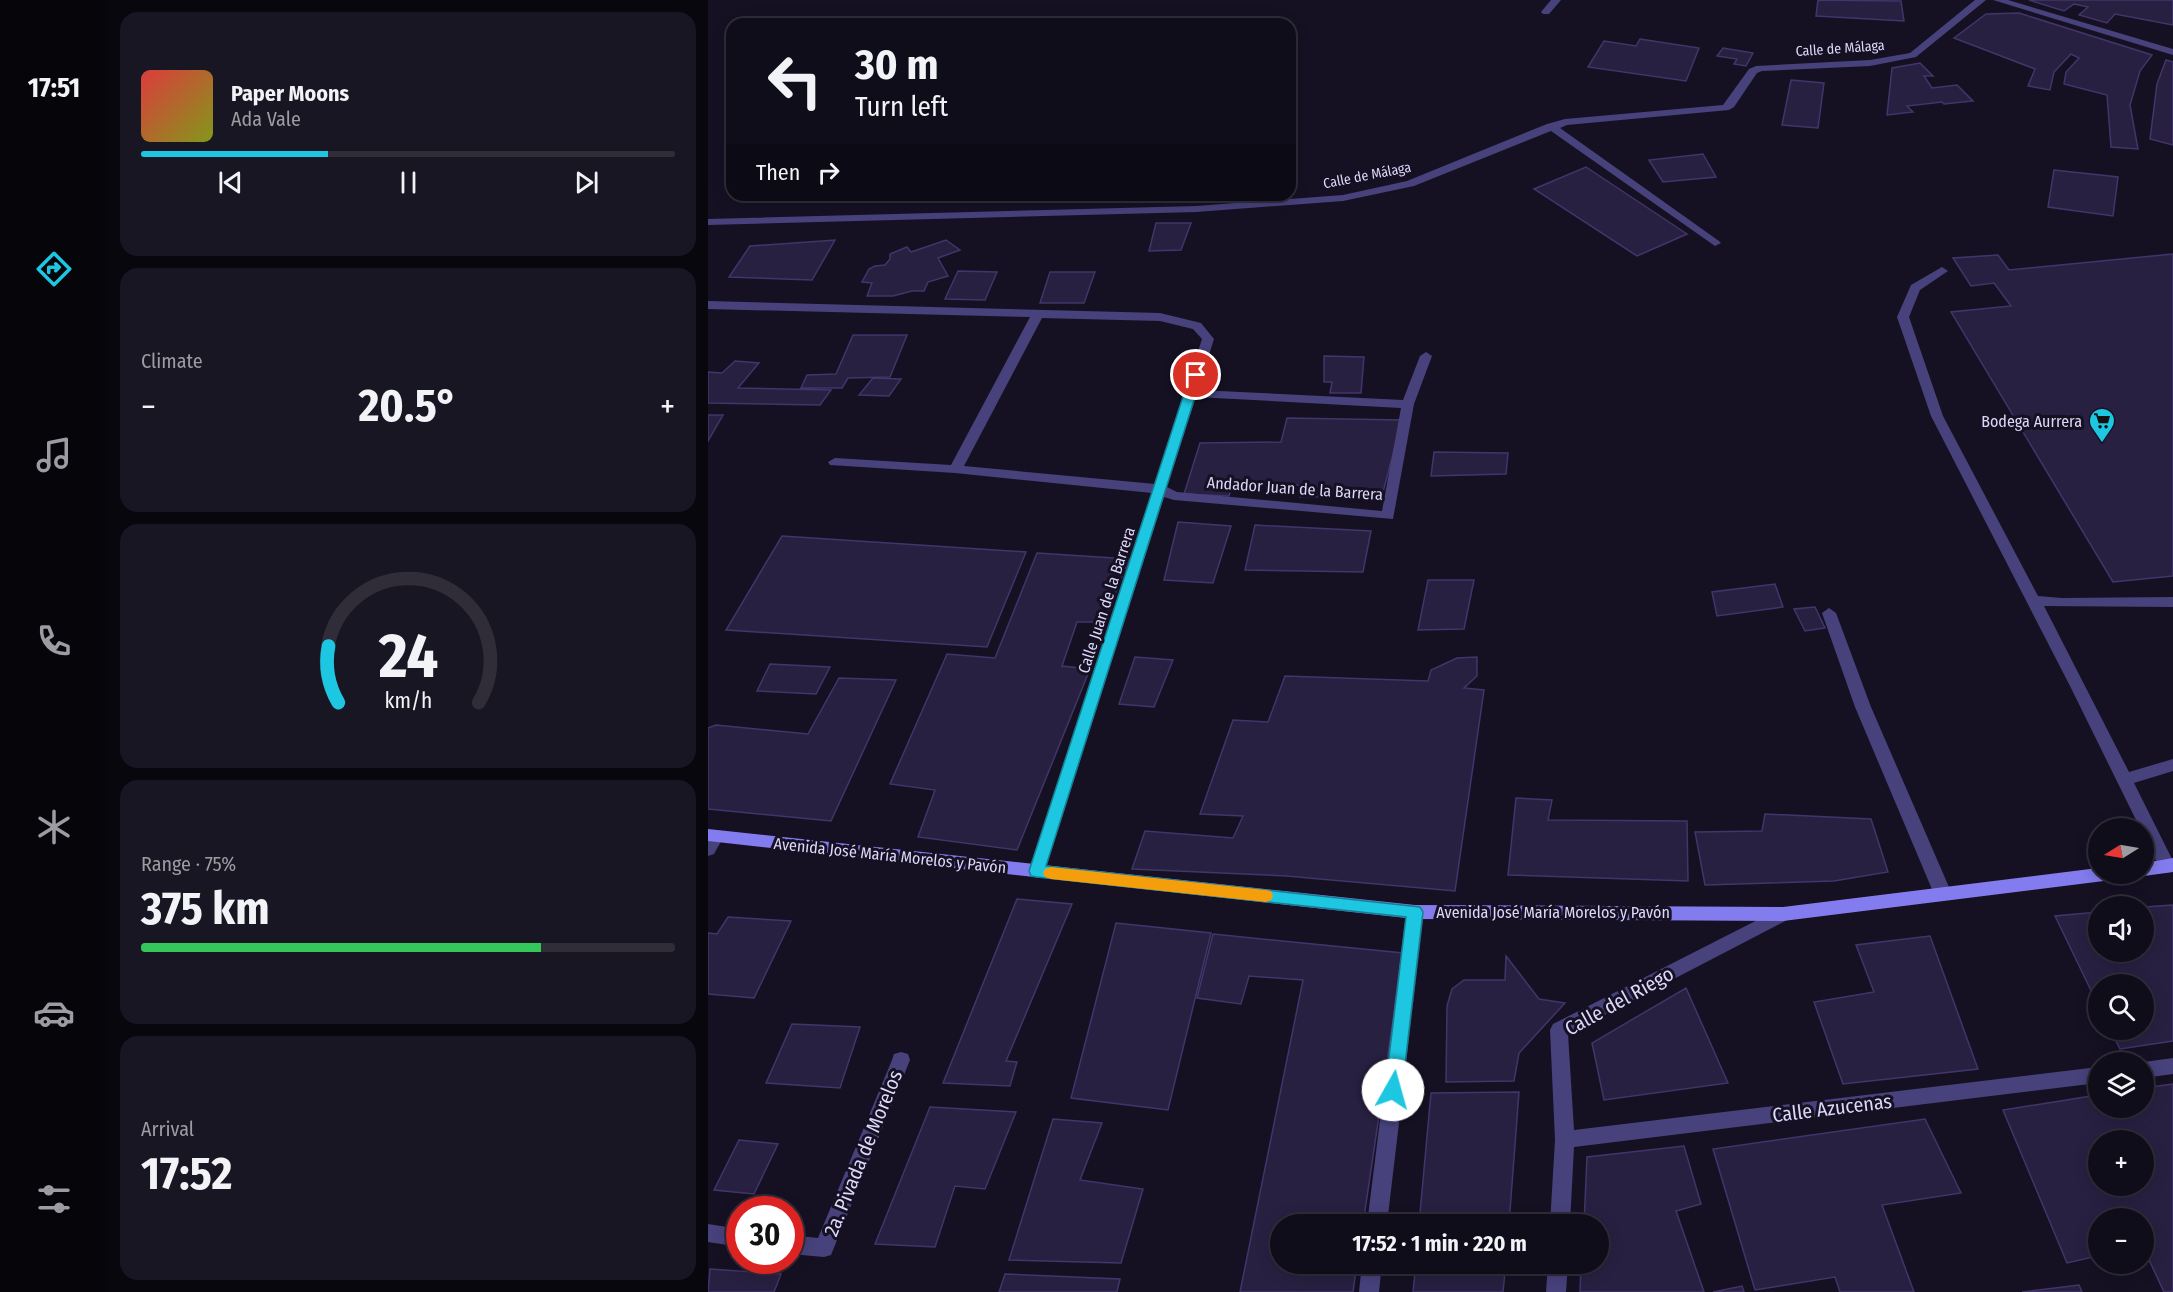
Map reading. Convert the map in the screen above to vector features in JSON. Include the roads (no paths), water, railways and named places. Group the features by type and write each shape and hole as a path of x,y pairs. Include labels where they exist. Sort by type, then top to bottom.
{"main road":[{"name":"Avenida José María Morelos y Pavón","path":"710,840 1037,871 1415,912 1784,914 2088,876"},
{"path":"2154,868 2170,866"}],"street":[{"path":"1546,12 1556,0"},
{"name":"Calle de Málaga","path":"708,222 1196,209 1342,198 1410,184 1551,126 1582,119 1725,108 1730,105 1752,71 1760,68 1870,63 1913,55 1981,0"},
{"path":"1998,0 2173,52"},
{"path":"1551,126 1715,243"},
{"path":"1942,271 1915,288 1903,317 1937,416 2170,866"},
{"path":"708,305 1038,314 956,469"},
{"name":"Calle Juan de la Barrera","path":"1037,871 1208,339 1197,326 1160,317 1038,314"},
{"path":"1190,393 1408,404 1426,356"},
{"name":"Andador Juan de la Barrera","path":"1160,489 1174,496 1388,516 1408,404"},
{"path":"835,462 956,469 1160,489"},
{"path":"2033,600 2062,603 2173,602"},
{"path":"1829,613 1863,706 1944,894"},
{"path":"2124,780 2173,765"},
{"path":"1378,1214 1415,912"},
{"name":"Calle del Riego","path":"1561,1214 1565,1140 1559,1030 1784,914"},
{"name":"2a. Pivada de Morelos","path":"804,1246 824,1248 901,1060"},
{"path":"2154,1069 2173,1066"},
{"name":"Calle Azucenas","path":"1565,1140 2088,1077"},
{"path":"708,1233 726,1236"},
{"path":"1369,1292 1371,1274"},
{"path":"1556,1292 1557,1274"}],"place":[{"name":"Bodega Aurrera","path":"2102,444"}]}
